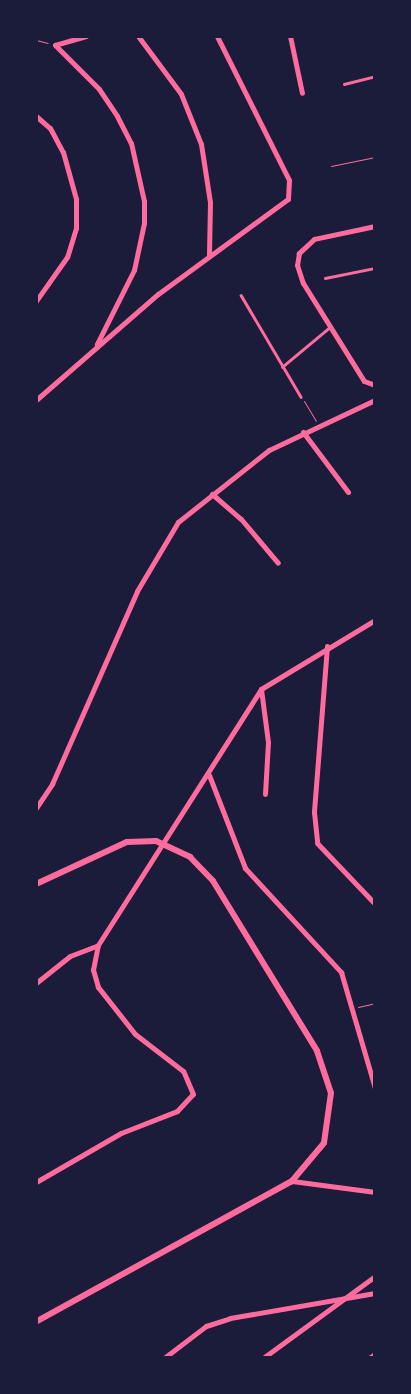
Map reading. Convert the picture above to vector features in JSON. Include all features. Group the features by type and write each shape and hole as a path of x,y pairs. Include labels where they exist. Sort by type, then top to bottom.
{"street":[{"path":"86,36 55,45 98,89 117,116 140,171 144,223 134,270 97,344"},
{"path":"138,36 181,94 201,144 210,202 209,256"},
{"path":"36,400 97,344 209,256 284,206 291,189 217,36"},
{"path":"290,36 302,93"},
{"path":"36,116 50,128 63,152 76,199 76,228 67,257 36,301"},
{"path":"375,226 314,239 299,253 297,264 330,327 368,384 375,385"},
{"path":"36,808 52,784 137,592 178,522 269,450 318,424 375,400"},
{"path":"303,432 348,492"},
{"path":"212,494 241,519 278,563"},
{"path":"36,1182 121,1133 177,1111 193,1094 182,1070 135,1034 98,987 93,970 98,945 210,775 261,689 327,646 375,620"},
{"path":"327,646 314,812 317,843 375,904"},
{"path":"261,689 268,742 265,794"},
{"path":"210,775 245,868 341,972 375,1088"},
{"path":"36,884 116,845 146,840 166,843 190,858 213,881 326,1072 332,1093 328,1134 312,1161 292,1181 36,1322"},
{"path":"36,983 70,956 98,945"},
{"path":"292,1181 375,1192"},
{"path":"263,1358 348,1298 375,1276"},
{"path":"164,1358 206,1326 230,1318 375,1293"},
{"path":"369,1358 375,1354"}],"lane":[{"path":"344,84 375,76"},
{"path":"325,278 375,268"},
{"path":"241,295 282,367 302,397"},
{"path":"282,367 330,327"}],"path":[{"path":"36,40 55,45"},
{"path":"332,166 375,157"},
{"path":"302,397 318,424"},
{"path":"352,1008 375,1003"}]}
